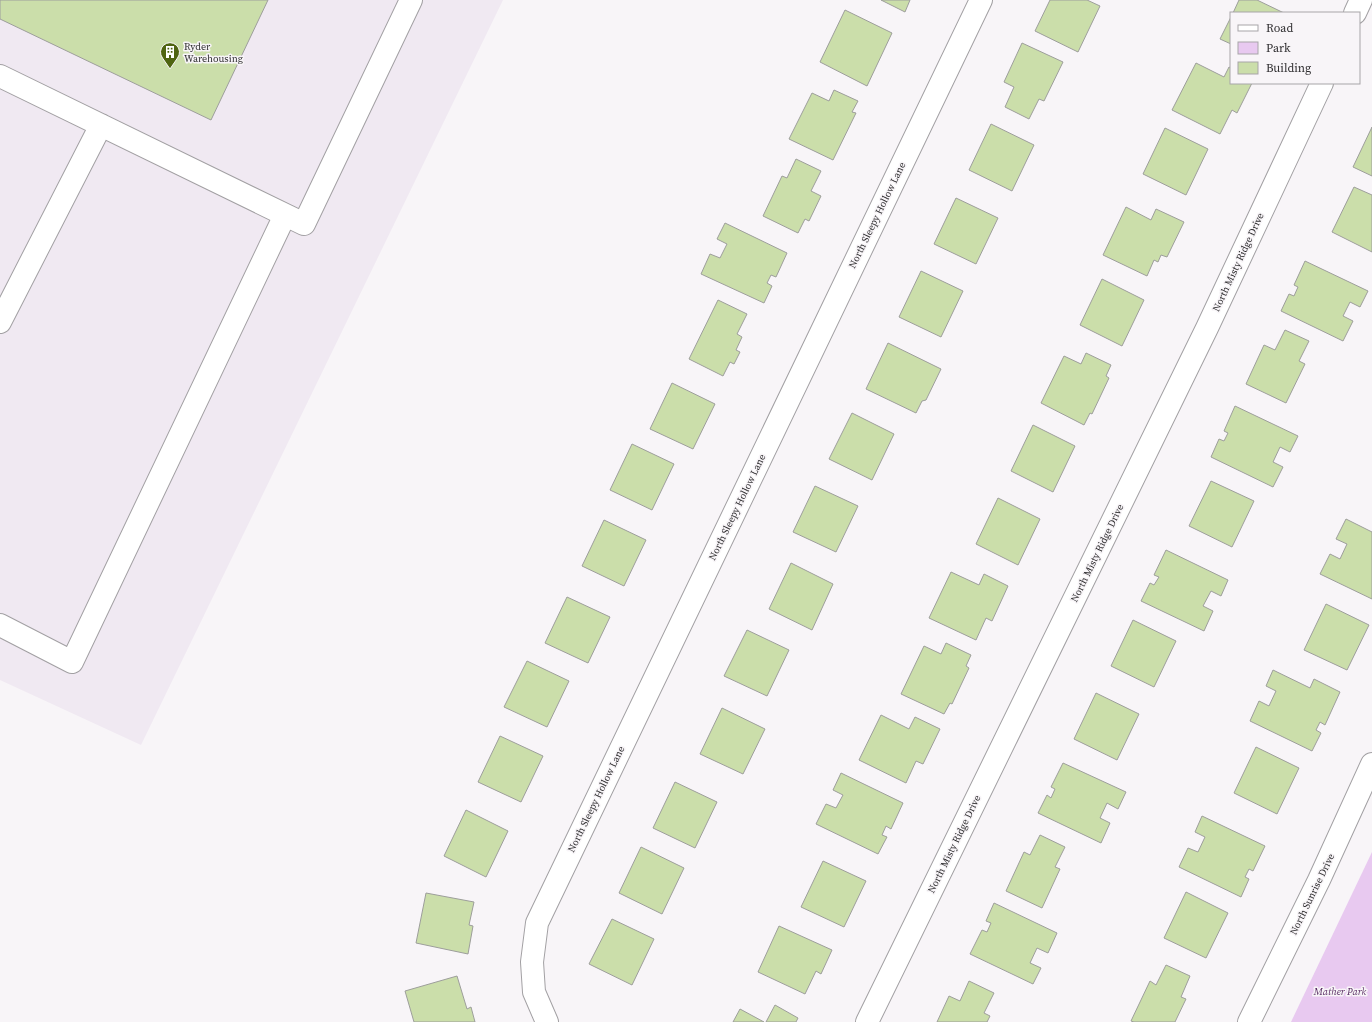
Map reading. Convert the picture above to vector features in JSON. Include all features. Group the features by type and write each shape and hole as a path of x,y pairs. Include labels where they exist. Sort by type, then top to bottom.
{"street":[{"path":"0,76 304,224 411,0"},
{"name":"North Sleepy Hollow Lane","path":"546,1022 534,992 532,962 537,923 981,0"},
{"path":"1355,12 1361,0"},
{"name":"North Misty Ridge Drive","path":"867,1022 1207,328 1322,84"},
{"path":"0,322 101,125"},
{"path":"0,626 72,662 285,214"},
{"name":"North Sunrise Drive","path":"1249,1022 1319,880 1372,764"}],"shaded area":[{"path":"0,0 503,0 141,745 0,680"}],"green space":[{"name":"Mather Park","path":"1372,852 1372,1022 1291,1022"}],"building":[{"name":"Ryder Warehousing","path":"0,0 268,0 211,120 0,19"},
{"path":"881,0 910,0 905,12"},
{"path":"1050,0 1087,0 1100,6 1078,52 1035,31"},
{"path":"1239,0 1257,0 1282,12 1233,12"},
{"path":"845,10 892,33 867,86 820,62"},
{"path":"1230,19 1230,44 1220,39"},
{"path":"1022,43 1063,62 1044,101 1039,99 1029,119 1005,107 1014,87 1004,82"},
{"path":"1196,63 1224,77 1229,67 1230,84 1252,84 1237,113 1232,110 1220,134 1172,110"},
{"path":"834,90 858,101 852,112 856,113 833,160 789,139 812,93 829,101"},
{"path":"991,124 1034,145 1012,191 969,170"},
{"path":"1372,127 1372,176 1353,167"},
{"path":"1165,128 1208,149 1186,195 1143,174"},
{"path":"796,159 821,171 811,191 821,196 809,221 805,219 798,233 763,216 782,176 787,178"},
{"path":"1354,187 1372,195 1372,252 1332,232"},
{"path":"956,198 998,218 976,264 934,244"},
{"path":"1126,207 1151,220 1156,209 1184,222 1167,257 1161,255 1158,262 1154,260 1147,276 1103,255"},
{"path":"725,223 787,253 776,277 771,275 767,283 772,286 764,303 701,274 710,254 720,258 727,244 717,239"},
{"path":"1305,261 1368,291 1360,307 1350,302 1343,316 1353,321 1343,341 1281,311 1289,294 1294,296 1298,287 1294,285"},
{"path":"921,271 963,291 941,337 899,317"},
{"path":"1102,279 1144,300 1122,346 1080,325"},
{"path":"718,300 747,314 737,334 742,337 736,350 740,352 734,364 730,362 723,376 689,359"},
{"path":"1285,330 1309,341 1299,361 1305,364 1286,403 1246,384 1264,345 1275,350"},
{"path":"888,343 941,369 926,400 922,401 916,413 866,389"},
{"path":"1086,353 1111,365 1106,376 1109,378 1092,414 1090,413 1084,425 1041,403 1064,356 1081,364"},
{"path":"672,383 715,404 693,449 650,429"},
{"path":"1235,406 1298,436 1290,452 1280,447 1273,462 1283,467 1273,487 1211,457 1219,439 1224,441 1228,433 1224,431"},
{"path":"852,413 894,434 872,480 829,459"},
{"path":"1033,425 1075,446 1053,492 1011,471"},
{"path":"632,444 674,464 652,510 610,490"},
{"path":"1211,481 1254,501 1232,547 1189,526"},
{"path":"815,486 858,506 836,552 793,532"},
{"path":"998,498 1040,519 1018,565 976,544"},
{"path":"1346,519 1372,532 1372,599 1320,574 1330,554 1340,559 1347,544 1336,539"},
{"path":"604,520 646,540 624,586 582,566"},
{"path":"1166,550 1228,580 1221,596 1211,591 1203,606 1213,611 1204,631 1141,601 1150,583 1154,585 1159,577 1154,575"},
{"path":"791,563 833,584 812,630 769,609"},
{"path":"951,572 979,585 984,574 1008,586 992,621 986,618 976,640 929,618"},
{"path":"567,597 610,617 588,663 545,643"},
{"path":"1326,604 1369,625 1347,670 1304,650"},
{"path":"1133,620 1176,641 1154,687 1111,666"},
{"path":"747,630 789,650 767,696 724,676"},
{"path":"946,643 971,655 966,666 969,668 952,704 950,703 944,714 901,694 924,646 941,654"},
{"path":"527,661 569,681 547,727 504,707"},
{"path":"1273,670 1310,688 1314,679 1340,692 1325,725 1320,722 1316,730 1321,733 1312,751 1250,721 1259,701 1269,706 1276,691 1266,686"},
{"path":"1096,693 1139,714 1117,760 1074,739"},
{"path":"722,708 765,729 743,774 700,754"},
{"path":"881,715 909,729 915,717 940,729 923,764 916,761 906,783 859,760"},
{"path":"500,736 543,756 521,802 478,782"},
{"path":"1256,747 1299,768 1277,814 1234,793"},
{"path":"1063,763 1126,792 1118,809 1107,803 1100,818 1110,823 1101,843 1038,813 1047,795 1051,798 1055,789 1051,787"},
{"path":"841,773 903,803 891,829 886,826 882,835 887,837 878,854 816,824 826,804 836,808 843,795 833,790"},
{"path":"675,782 717,802 695,848 653,828"},
{"path":"466,810 508,831 486,877 444,856"},
{"path":"1202,816 1265,846 1253,871 1249,869 1245,877 1249,879 1241,897 1179,867 1188,848 1198,852 1205,837 1195,832"},
{"path":"1040,835 1065,847 1055,867 1060,869 1042,908 1006,891 1024,852 1030,855"},
{"path":"641,847 684,868 662,914 619,893"},
{"path":"823,861 866,881 844,927 801,907"},
{"path":"1186,892 1228,913 1206,958 1164,938"},
{"path":"426,893 474,902 469,925 473,926 468,954 416,943"},
{"path":"994,903 1057,933 1048,953 1037,948 1030,963 1041,968 1033,984 970,954 982,930 987,932 991,923 986,921"},
{"path":"612,919 654,939 632,985 589,964"},
{"path":"779,926 832,950 821,974 816,971 805,994 758,972"},
{"path":"1166,965 1190,976 1181,997 1186,999 1175,1022 1131,1021 1150,981 1156,985"},
{"path":"457,976 467,1009 471,1007 475,1022 414,1022 405,991"},
{"path":"969,981 994,993 984,1013 990,1016 987,1022 937,1022 949,996 960,1001"},
{"path":"775,1005 798,1018 796,1022 766,1022"},
{"path":"740,1009 764,1022 733,1022"}],"place":[{"name":"Ryder Warehousing","path":"170,69"}]}
